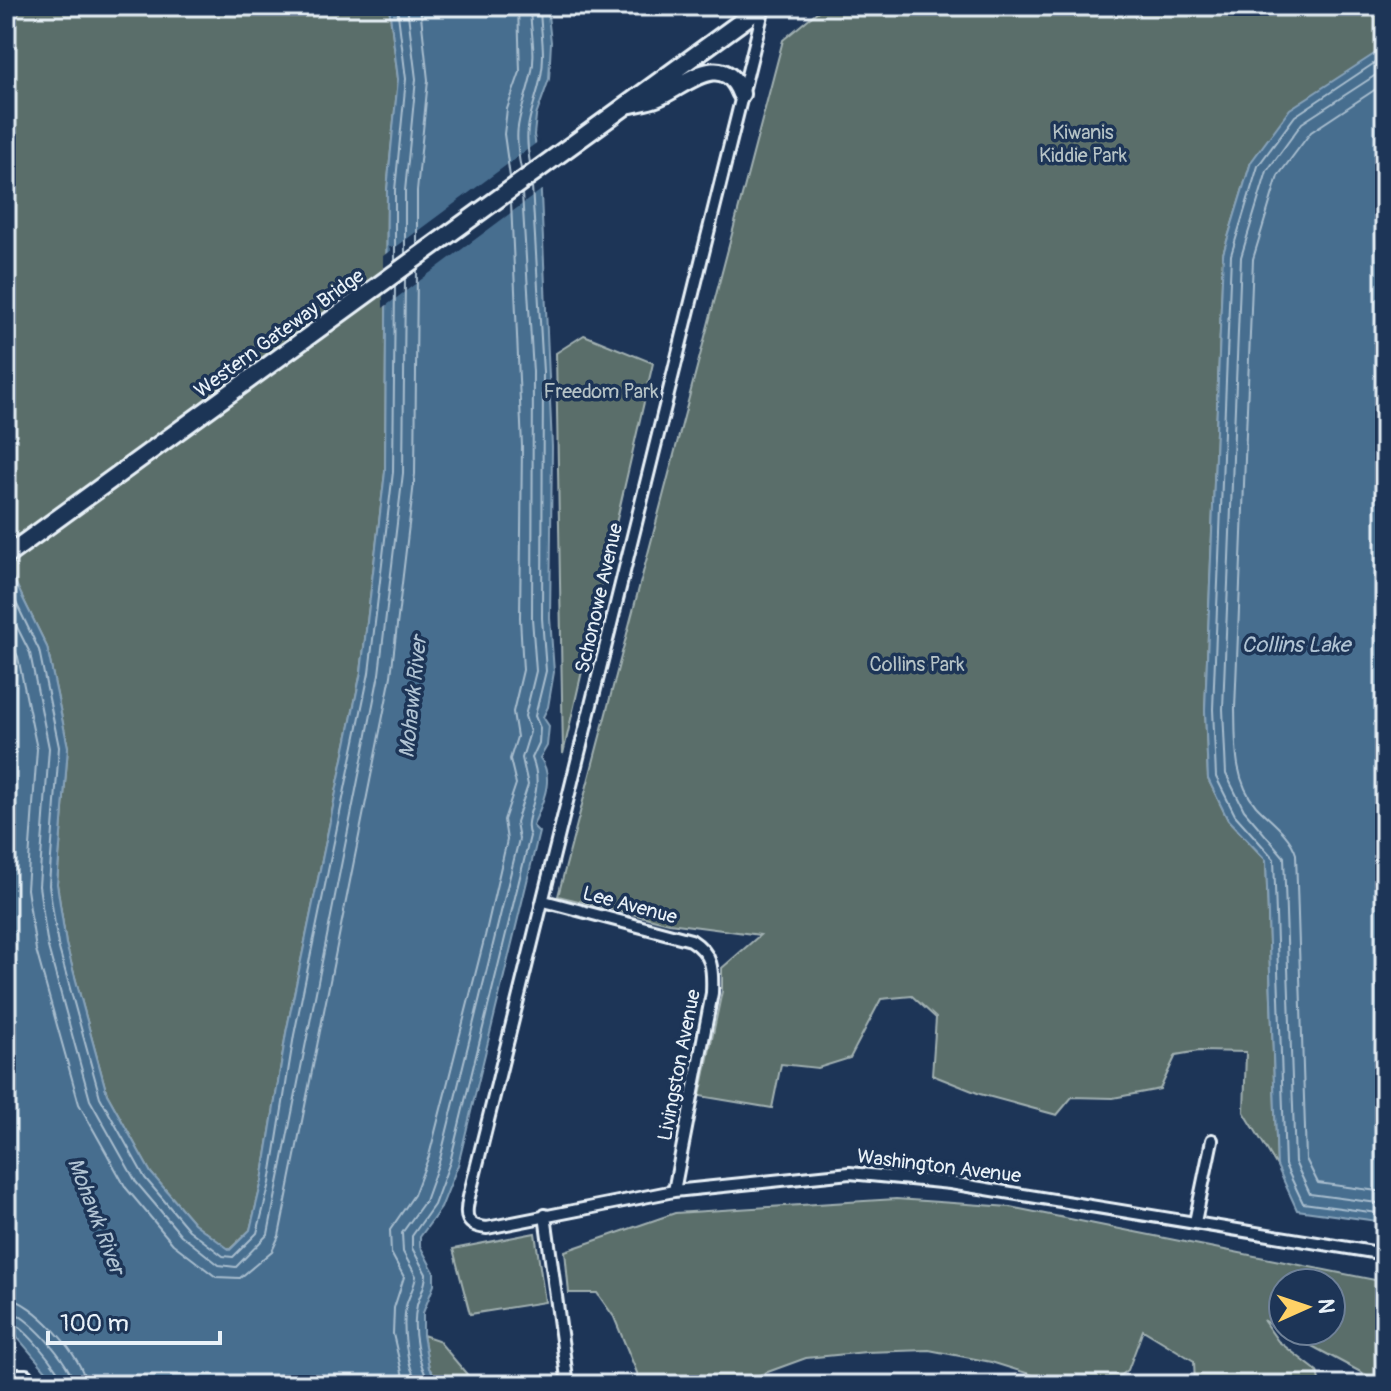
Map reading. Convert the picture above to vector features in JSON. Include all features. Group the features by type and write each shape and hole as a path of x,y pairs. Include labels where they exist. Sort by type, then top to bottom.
{"main road":[{"name":"Western Gateway Bridge","path":"6,556 763,6"},
{"path":"622,106 657,98 686,79 716,71 730,76 741,94"}],"street":[{"name":"Schonowe Avenue","path":"469,1197 763,6"},
{"name":"Lee Avenue","path":"544,901 648,927 691,940 705,948"},
{"name":"Livingston Avenue","path":"674,1191 712,993 713,966 705,948"},
{"path":"1195,1222 1212,1140"},
{"name":"Washington Avenue","path":"469,1197 465,1214 475,1227 487,1228 674,1191 850,1173 950,1183 1385,1254"},
{"path":"545,1215 568,1385"},
{"path":"6,1375 26,1375"}],"green space":[{"path":"6,6 389,6 398,79 387,190 385,472 361,672 286,1033 262,1181 250,1230 229,1250 194,1223 151,1173 107,1094 66,944 57,884 68,747 47,647 6,564"},
{"name":"Collins Park","path":"824,6 1385,6 1385,47 1251,162 1223,254 1205,710 1208,779 1228,820 1266,860 1277,1166 1244,1112 1246,1052 1199,1051 1176,1055 1160,1089 1113,1098 1072,1097 1057,1115 980,1094 932,1075 936,1018 912,996 881,999 850,1058 818,1068 781,1064 772,1108 700,1096 722,991 722,968 760,935 669,923 558,896 783,40"},
{"name":"Freedom Park","path":"584,335 653,363 563,754 556,353"},
{"path":"896,1199 1010,1207 1310,1267 1267,1267 1267,1322 1263,1320 1267,1326 1267,1347 1286,1347 1317,1371 1320,1385 1195,1385 1194,1361 1143,1330 1128,1370 1109,1385 1065,1385 991,1362 929,1350 806,1358 732,1385 642,1385 614,1317 597,1293 569,1293 565,1251 675,1213"},
{"path":"535,1233 545,1302 470,1314 453,1249"},
{"path":"1347,1274 1385,1282 1385,1385 1314,1347 1347,1347"},
{"path":"423,1335 438,1340 476,1385 441,1385 429,1368"}],"water":[{"name":"Mohawk River","path":"389,6 547,6 551,42 549,79 536,116 534,135 540,171 552,447 550,618 554,672 548,707 543,717 549,726 547,746 540,758 545,766 547,783 533,826 539,832 458,1165 441,1208 420,1237 420,1246 434,1272 434,1285 423,1313 423,1335 429,1368 441,1385 58,1385 6,1324 6,564 47,647 68,747 57,884 66,944 107,1094 151,1173 194,1223 230,1250 250,1230 262,1181 286,1033 361,672 385,472 387,190 398,79"},
{"name":"Collins Lake","path":"1385,47 1385,1222 1297,1210 1277,1166 1266,860 1228,820 1208,779 1205,710 1223,254 1251,162 1290,109"}],"pier":[{"path":"539,141 544,188 383,308 383,256 391,250 389,247 396,247"}],"park label":[{"name":"Kiwanis Kiddie Park","path":"1083,144"}]}
